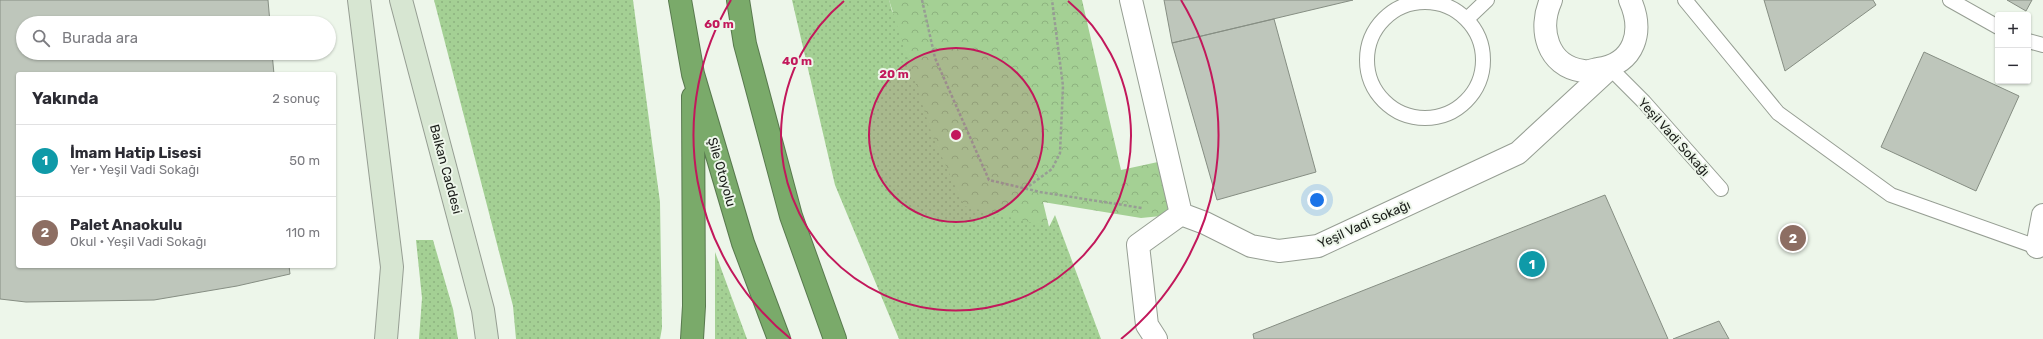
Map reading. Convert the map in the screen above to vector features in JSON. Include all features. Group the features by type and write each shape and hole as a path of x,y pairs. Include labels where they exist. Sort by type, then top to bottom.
{"highway":[{"name":"Şile Otoyolu","path":"680,0 693,74 743,243 779,339"},
{"path":"738,0 747,51 789,209 835,339"},
{"path":"692,339 694,306 693,74"}],"street":[{"path":"359,0 392,267 386,339"},
{"name":"Balkan Caddesi","path":"401,0 483,310 487,339"},
{"path":"1131,0 1181,214 1138,245 1147,325 1156,339"},
{"name":"Yeşil Vadi Sokağı","path":"1551,0 1545,13 1544,28 1548,44 1556,57 1568,67 1584,72 1610,68"},
{"name":"Yeşil Vadi Sokağı","path":"1181,214 1205,223 1251,246 1279,251 1318,246 1518,152 1610,68 1625,57 1633,44 1637,29 1636,14 1630,0"},
{"path":"2040,247 2043,215"}],"lane":[{"path":"1467,19 1487,0"},
{"path":"1685,0 1778,113 1890,195 2040,247"},
{"path":"1950,0 1995,25"},
{"path":"1431,2 1451,7 1467,19 1477,34 1483,52 1482,70 1476,88 1465,102 1450,113 1438,116 1414,118 1397,111 1382,100 1371,83 1366,63 1369,43 1378,25 1392,11 1411,3 1431,2"},
{"path":"2031,42 2043,45"},
{"name":"Yeşil Vadi Sokağı","path":"1610,68 1644,102 1721,189"}],"path":[{"path":"922,0 935,58 989,180 1025,189 1181,214"},
{"path":"1025,189 1052,169 1060,153 1063,86 1052,0"}],"green space":[{"path":"434,0 633,0 660,202 662,328 660,339 516,339 513,306"},
{"path":"792,0 889,0 892,11 1049,227 1055,215 1101,339 899,339 835,185"},
{"path":"889,0 1082,0 1121,170 1167,160 1181,214 1141,218 1043,202 1049,227 964,206 932,135"},
{"path":"416,240 433,240 453,309 458,339 419,339 422,298"},
{"path":"715,252 747,339 715,339"}],"building":[{"path":"0,0 268,0 269,16 16,16 16,60 273,60 274,72 16,72 16,268 289,268 290,274 237,286 154,300 26,302 0,299"},
{"path":"1164,0 1353,0 1172,43"},
{"path":"1764,0 1873,0 1876,5 1785,71"},
{"path":"2007,0 2032,0 2026,11"},
{"path":"1274,19 1316,172 1217,200 1172,43"},
{"path":"1924,52 2019,96 1976,191 1881,147"},
{"path":"1605,195 1668,339 1254,339 1253,334"},
{"path":"1719,321 1729,339 1673,339"}],"place":[{"name":"Palet Anaokulu","path":"1793,238"},
{"name":"İmam Hatip Lisesi","path":"1532,264"}]}
